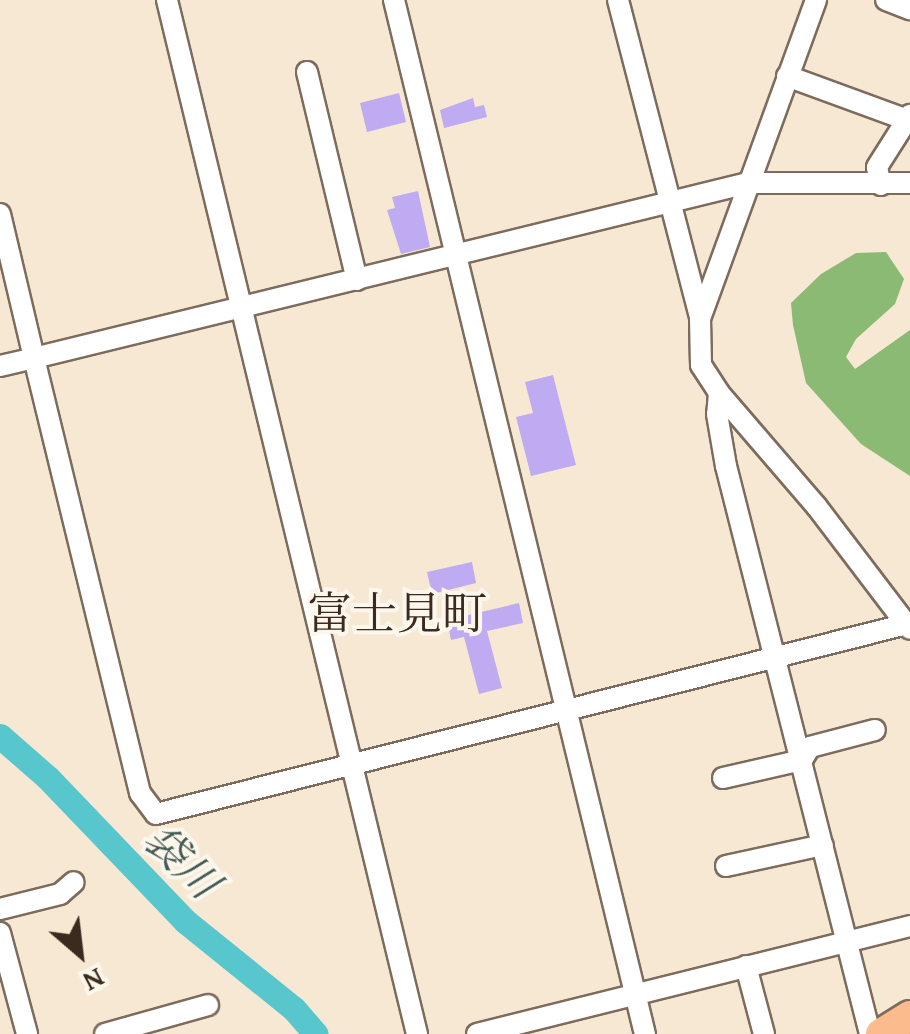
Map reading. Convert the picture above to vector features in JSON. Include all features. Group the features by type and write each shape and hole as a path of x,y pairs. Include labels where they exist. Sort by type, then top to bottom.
{"highway":[{"path":"881,1034 910,1016"}],"street":[{"path":"166,0 417,1034"},
{"path":"394,0 644,1034"},
{"path":"0,214 140,792 156,814 908,626 817,508 719,393 701,365 700,318 618,0"},
{"path":"700,318 816,0"},
{"path":"886,0 910,9"},
{"path":"306,72 357,280"},
{"path":"787,76 908,118 877,168 882,185"},
{"path":"0,366 748,183 910,183"},
{"path":"719,393 716,414 726,466 870,1034"},
{"path":"724,778 802,760 810,747 875,730"},
{"path":"726,866 823,845"},
{"path":"0,909 60,894 74,882"},
{"path":"477,1034 910,926"},
{"path":"0,932 27,1034"},
{"path":"746,966 764,1034"},
{"path":"105,1034 208,1005"}],"green space":[{"path":"886,252 904,279 895,304 856,339 846,357 855,369 910,330 910,476 861,444 806,383 793,325 791,303 821,274 856,253"}],"building":[{"path":"399,93 406,122 367,132 360,103"},
{"path":"473,98 475,107 484,105 487,117 444,128 440,110"},
{"path":"418,191 430,247 401,254 387,210 395,208 392,197"},
{"path":"553,375 576,465 531,476 516,417 533,413 525,382"},
{"path":"472,562 476,583 432,594 427,572"},
{"path":"519,603 523,623 487,631 502,688 479,694 464,637 451,640 447,620"}],"waterway":[{"name":"袋川","path":"0,736 48,778 185,921 294,1009 316,1034"}],"district":[{"name":"富士見町","path":"397,613"}]}
